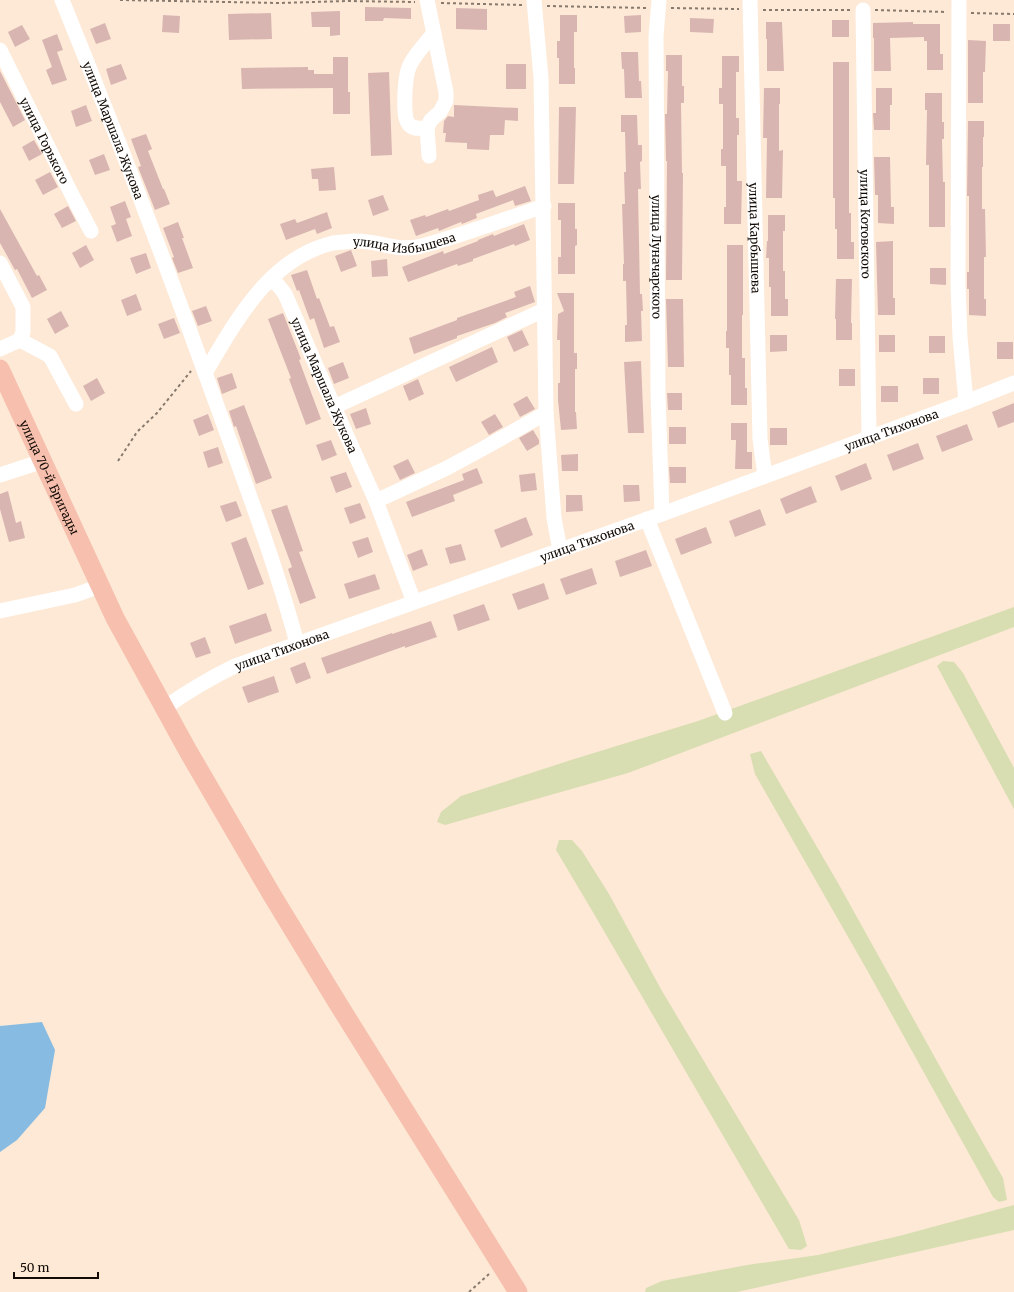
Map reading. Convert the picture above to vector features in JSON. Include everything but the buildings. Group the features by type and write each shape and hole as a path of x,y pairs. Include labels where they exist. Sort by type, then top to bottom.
{"main road":[{"name":"улица 70-й Бригады","path":"0,369 115,618 188,751 337,1002 518,1292"}],"street":[{"name":"улица Маршала Жукова","path":"62,0 103,100 203,366 284,598 297,643"},
{"path":"427,1 446,92 446,102 440,112 431,120 427,128 429,156"},
{"path":"534,3 541,78 546,413 554,518 560,550"},
{"name":"улица Луначарского","path":"659,4 656,36 658,386 662,514"},
{"name":"улица Карбышева","path":"750,5 760,439 765,476"},
{"path":"959,6 958,284 960,337 966,402"},
{"name":"улица Котовского","path":"863,10 869,437"},
{"path":"427,128 414,128 408,123 405,115 406,76 410,65 434,33"},
{"name":"улица Горького","path":"0,50 61,175 91,230"},
{"name":"улица Избышева","path":"270,280 294,259 334,243 362,241 401,248 418,247 462,234 544,206"},
{"path":"0,263 23,307 23,332 20,340 0,349"},
{"name":"улица Маршала Жукова","path":"270,280 278,285 285,294 376,501 414,602"},
{"path":"203,366 254,296 270,280"},
{"path":"334,407 544,310"},
{"path":"20,340 50,356 76,404"},
{"name":"улица Тихонова","path":"164,708 215,676 235,666 662,514 1014,383"},
{"path":"376,501 445,469 546,413"},
{"path":"0,475 43,461"},
{"path":"647,519 725,713"},
{"path":"0,611 75,595 100,586"}],"path":[{"path":"120,0 279,3 427,1 750,5 863,10 959,6 1014,14"},
{"path":"118,461 137,432 203,366"},
{"path":"468,1292 501,1264"}],"green space":[{"path":"1014,607 1014,627 628,773 445,825 437,822 441,812 461,796 698,721"},
{"path":"943,661 954,662 963,673 1014,768 1014,809 937,666"},
{"path":"761,751 838,883 1003,1178 1007,1200 999,1202 993,1197 867,970 755,774 750,754"},
{"path":"559,840 572,840 582,851 609,894 662,991 799,1220 807,1246 801,1250 789,1249 556,850"},
{"path":"1014,1205 1014,1230 737,1292 645,1292 646,1288 662,1281 747,1265 818,1255 899,1236"}],"water":[{"path":"42,1022 55,1050 45,1108 17,1140 0,1152 0,1026"}]}
